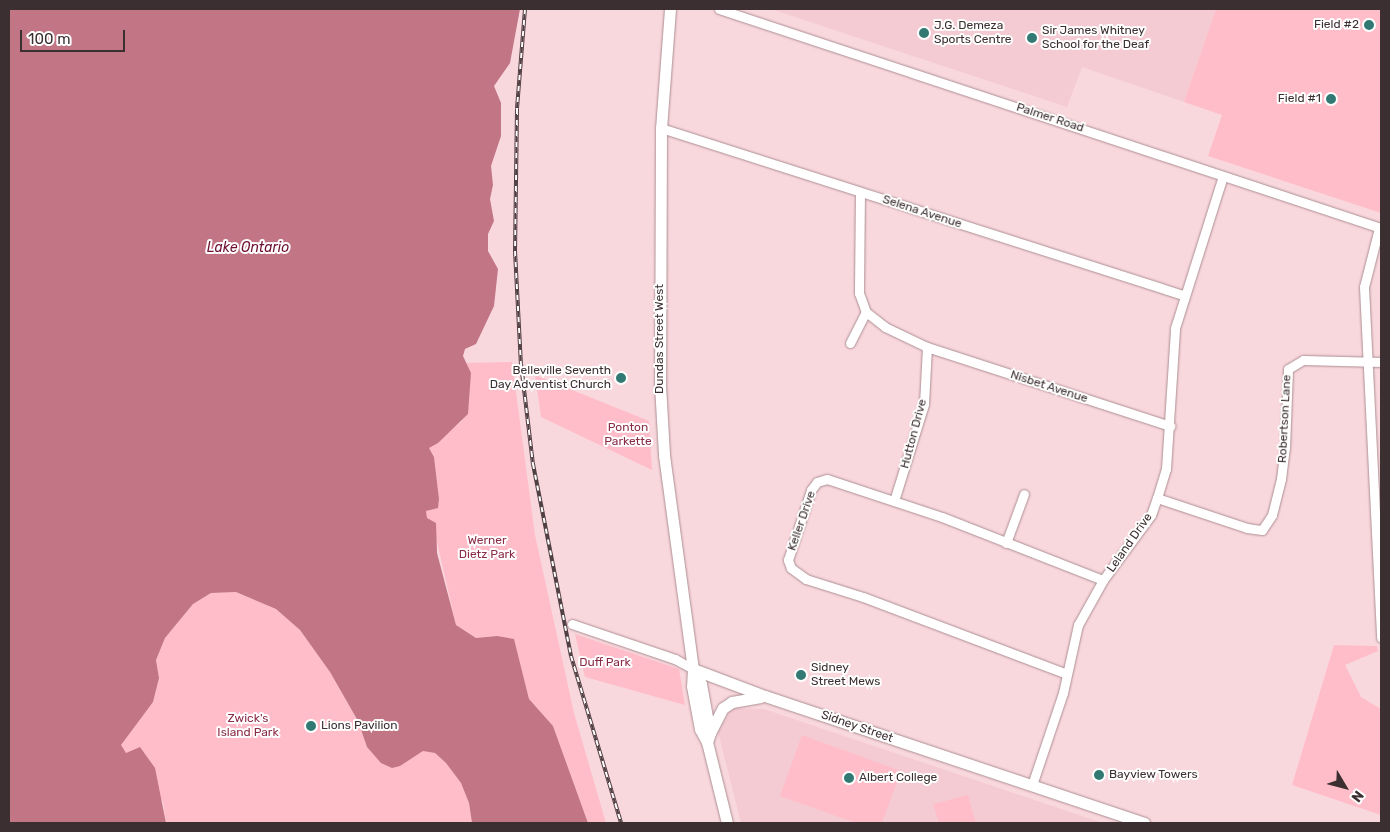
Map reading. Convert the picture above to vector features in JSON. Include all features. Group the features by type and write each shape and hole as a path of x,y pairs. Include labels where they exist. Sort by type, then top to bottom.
{"main road":[{"name":"Dundas Street West","path":"670,9 661,128 660,385 664,455 693,668 701,684 708,737 726,823"},
{"name":"Sidney Street","path":"693,668 765,696 1144,823"},
{"path":"708,737 723,708 732,702 765,696"}],"street":[{"name":"Palmer Road","path":"719,9 1380,228"},
{"name":"Selena Avenue","path":"661,128 1183,295"},
{"name":"Leland Drive","path":"1032,784 1067,674 1078,625 1103,580 1151,515 1157,498 1166,468 1175,328 1183,295 1223,176"},
{"path":"860,192 859,293 866,312 886,327 927,348"},
{"path":"1380,228 1364,287 1378,462 1381,638"},
{"path":"850,343 866,312"},
{"name":"Nisbet Avenue","path":"927,348 1170,426"},
{"name":"Hutton Drive","path":"894,501 924,404 927,348"},
{"name":"Robertson Lane","path":"1157,498 1247,528 1262,530 1272,515 1281,479 1285,448 1288,369 1303,360 1369,361"},
{"path":"1369,361 1381,362"},
{"name":"Keller Drive","path":"1067,674 863,597 806,579 791,568 788,560 811,490 817,482 827,479 894,501 1103,580"},
{"path":"1006,543 1024,494"},
{"name":"Sidney Street","path":"572,624 676,659 693,668"}],"shaded area":[{"name":"Sir James Whitney School for the Deaf","path":"771,9 1216,9 1184,102 1082,67 1067,107"},
{"name":"Albert College","path":"732,708 764,709 1103,823 741,823 718,732"}],"green space":[{"path":"1216,9 1381,9 1381,213 1208,156 1222,115 1184,102"},
{"name":"Werner Dietz Park","path":"512,362 535,535 574,713 606,823 588,823 553,726 529,699 515,644 497,636 476,638 456,625 436,538 427,519 426,511 439,504 434,457 429,448 462,421 471,373 466,363"},
{"name":"Ponton Parkette","path":"535,375 649,421 652,470 541,417"},
{"name":"Zwick's Island Park","path":"236,592 276,609 300,630 330,672 358,721 367,747 400,766 423,751 435,753 446,763 461,783 469,803 472,823 166,823 163,802 120,745 153,702 159,678 156,660 165,638 193,604 211,593"},
{"name":"Duff Park","path":"575,634 679,669 685,705 585,677"},
{"path":"1334,645 1377,646 1378,651 1345,665 1361,697 1381,709 1381,815 1292,785"},
{"path":"802,735 901,771 882,823 856,823 780,796"},
{"path":"968,795 976,823 939,823 933,804"}],"water":[{"name":"Lake Ontario","path":"9,9 520,9 510,63 494,86 501,103 501,136 491,166 493,185 490,199 494,221 488,234 488,251 498,269 494,306 476,344 465,349 463,356 471,373 468,414 438,443 429,448 434,457 439,499 438,508 426,511 427,518 436,523 437,553 456,625 476,638 497,636 514,639 529,699 553,726 588,823 472,823 469,803 461,783 446,763 435,753 423,751 400,766 392,768 381,763 367,747 358,721 330,672 300,630 276,609 236,592 211,593 193,604 165,638 156,660 159,678 153,702 121,745 126,753 140,747 155,768 166,823 9,823"}],"railway":[{"path":"525,9 517,109 515,251 521,364 533,464 571,656 621,823"}],"place":[{"name":"Field #2","path":"1369,25"},
{"name":"J.G. Demeza Sports Centre","path":"924,33"},
{"name":"Sir James Whitney School for the Deaf","path":"1032,38"},
{"name":"Field #1","path":"1331,99"},
{"name":"Belleville Seventh Day Adventist Church","path":"621,378"},
{"name":"Sidney Street Mews","path":"801,675"},
{"name":"Lions Pavilion","path":"311,726"},
{"name":"Bayview Towers","path":"1099,775"},
{"name":"Albert College","path":"849,778"}]}
